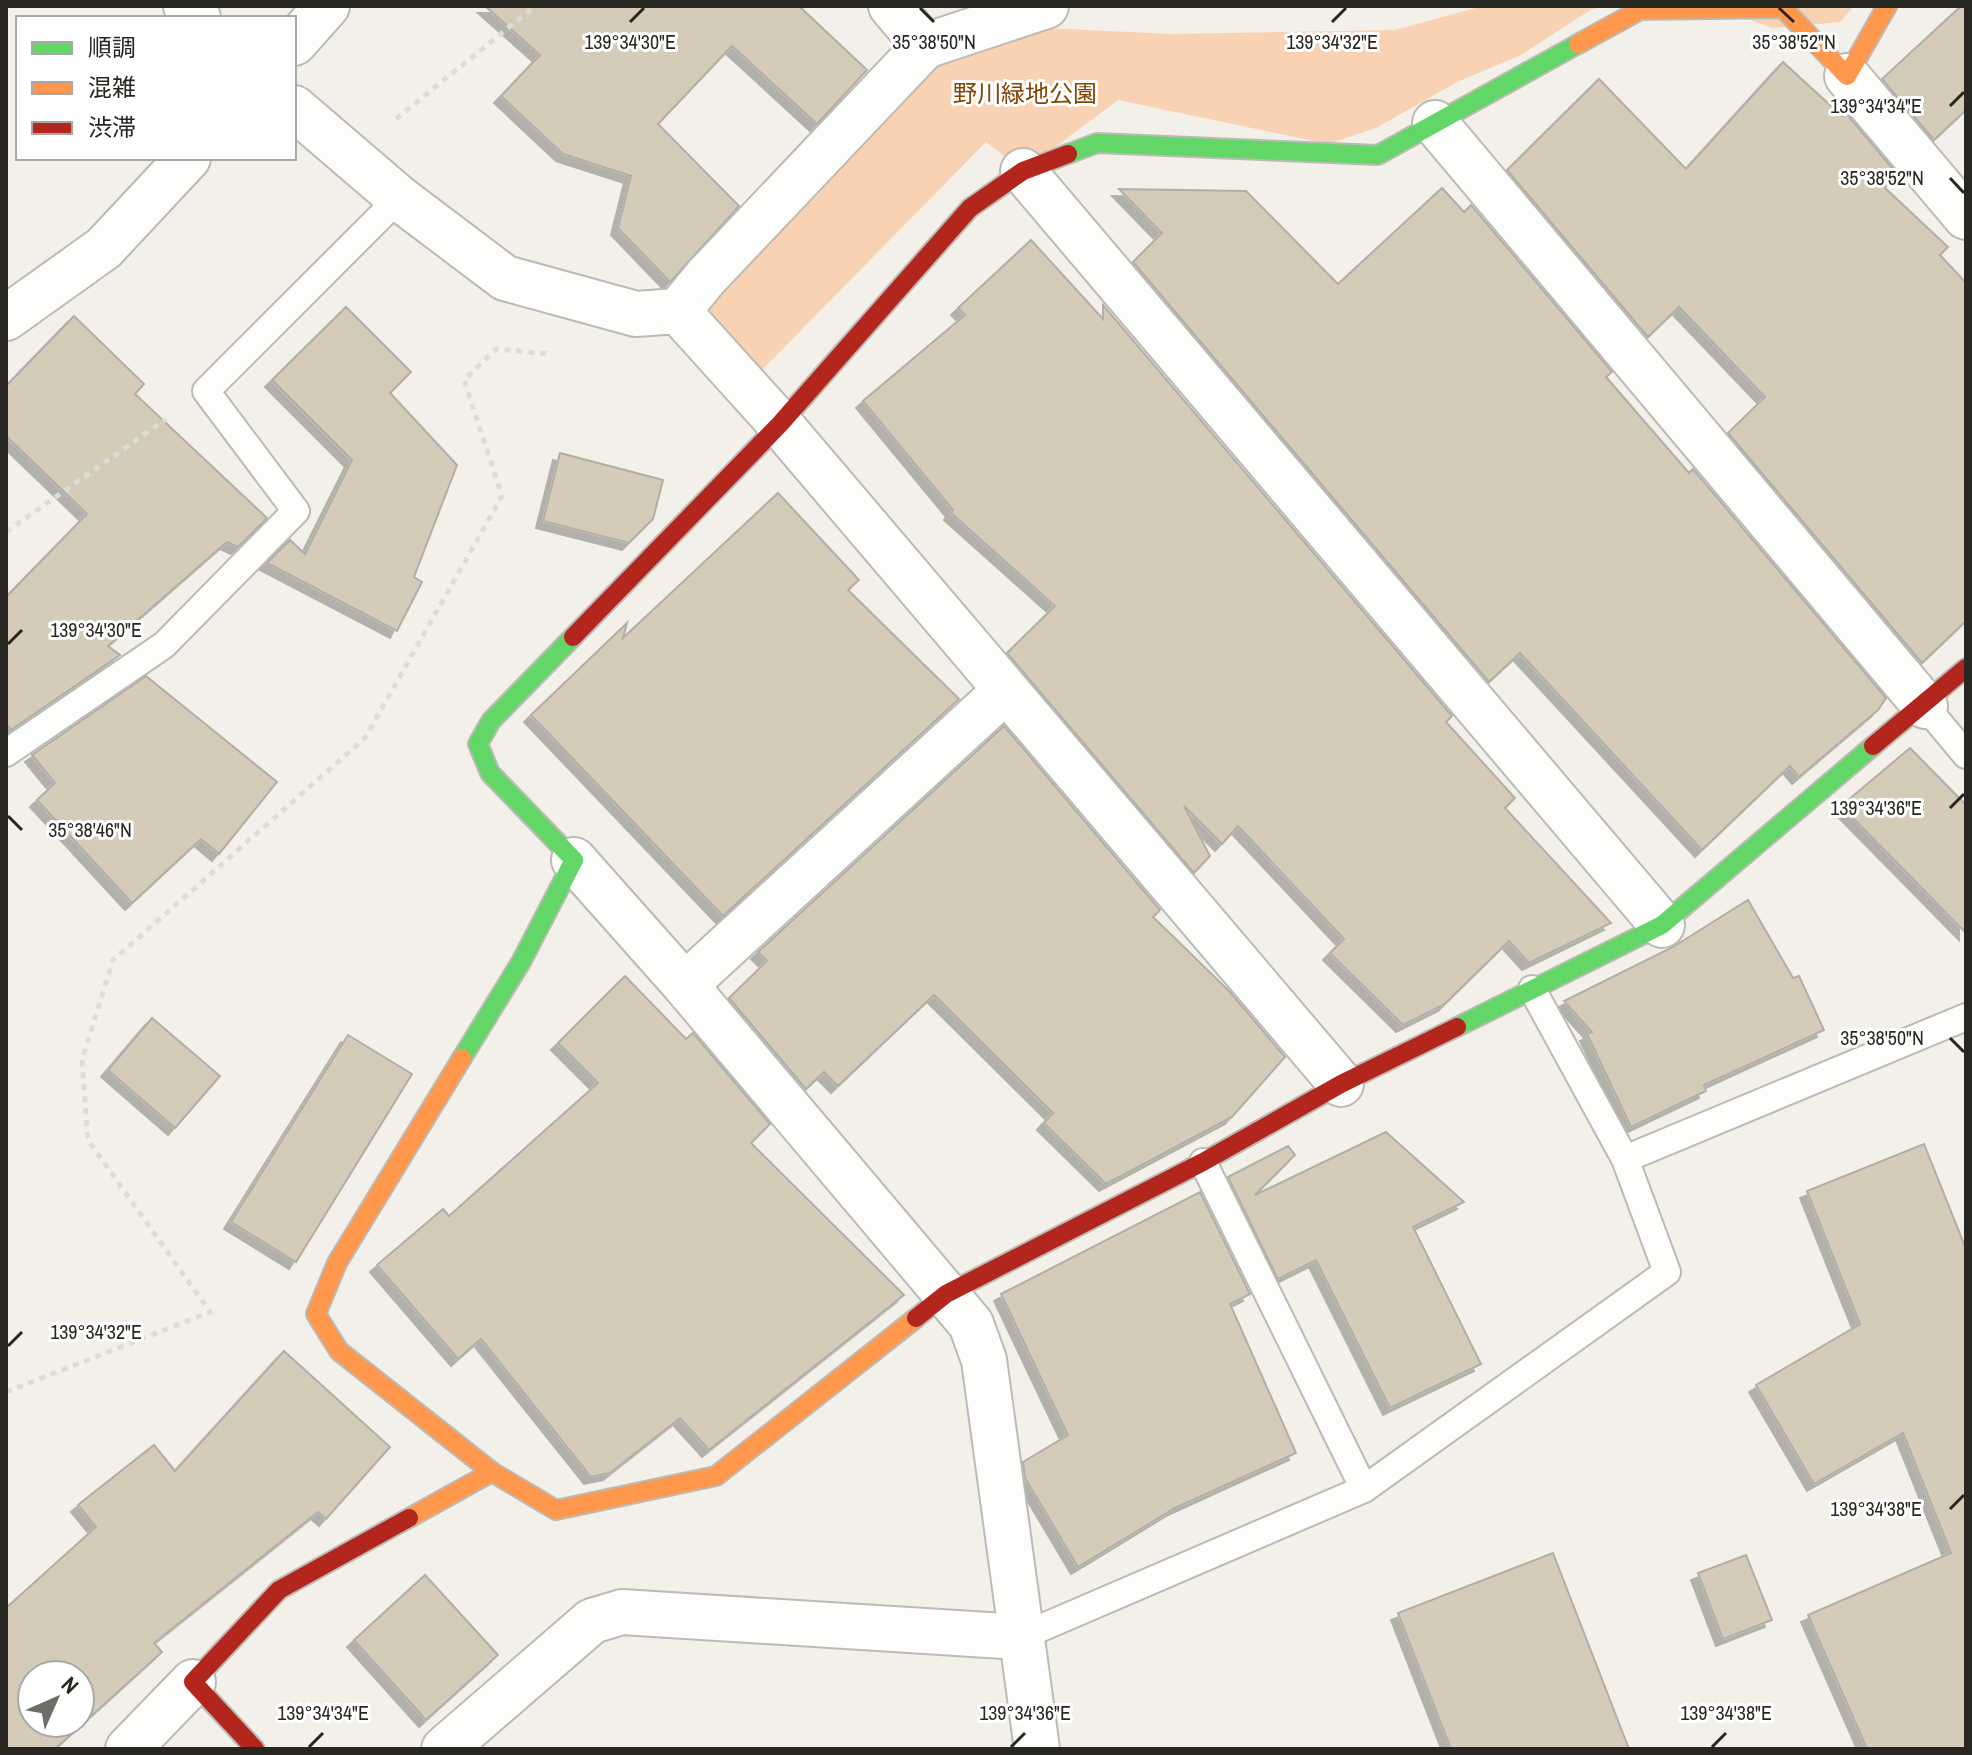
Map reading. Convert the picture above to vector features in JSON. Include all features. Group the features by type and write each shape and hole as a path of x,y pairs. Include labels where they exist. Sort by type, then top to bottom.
{"street":[{"path":"296,41 327,6"},
{"path":"891,6 925,46"},
{"path":"296,110 399,198 505,278 636,314 678,311 925,46 1046,6"},
{"path":"1847,76 1887,6"},
{"path":"1037,1749 984,1360 971,1324 685,985 574,860 490,773 478,744 491,721 780,424 970,208 1023,171 1097,143 1378,155 1640,10 1782,7 1847,76 1966,217"},
{"path":"1435,123 1925,706"},
{"path":"6,318 104,248 186,160"},
{"path":"1023,171 1662,925"},
{"path":"678,311 780,424 1004,692 1341,1084"},
{"path":"574,860 521,962 337,1263 316,1314 339,1351 492,1472 556,1510 716,1476 946,1294 1203,1162 1341,1084 1662,925 1925,706 1966,668"},
{"path":"685,985 1004,692"},
{"path":"128,1749 279,1590 492,1472"},
{"path":"444,1749 592,1621 622,1612 1020,1637"},
{"path":"193,1682 255,1749"}],"lane":[{"path":"6,753 164,645 296,511 206,391 399,198"},
{"path":"1925,706 1966,755"},
{"path":"1020,1637 1364,1489 1667,1272 1625,1159 1532,989"},
{"path":"1625,1159 1966,1017"},
{"path":"1203,1162 1364,1489"}],"path":[{"path":"350,156 535,6"},
{"path":"6,1392 210,1312 88,1140 82,1060 113,960 365,738 502,496 464,380 496,349 559,354"},
{"path":"6,532 206,391"}],"green space":[{"name":"野川緑地公園","path":"1483,6 1610,6 1592,9 1521,55 1457,82 1376,128 1328,144 1118,100 1023,171 986,142 761,371 692,301 923,68 1044,28 1171,34 1395,30"},
{"path":"1714,6 1854,6 1840,22 1772,28"}],"building":[{"path":"485,6 799,6 867,70 817,124 732,46 658,124 739,206 670,282 618,228 631,176 563,154 501,96 540,55"},
{"path":"1961,6 1966,6 1966,110 1934,140 1882,79"},
{"path":"1783,62 1842,116 1845,112 1898,175 1884,187 1948,247 1940,255 1966,283 1966,621 1922,663 1728,433 1765,397 1679,307 1648,337 1507,170 1599,79 1686,169"},
{"path":"1442,188 1464,212 1471,205 1612,372 1606,377 1689,473 1693,469 1886,698 1878,710 1799,777 1790,766 1702,850 1520,653 1489,682 1133,262 1162,233 1119,189 1246,191 1338,284"},
{"path":"1031,240 1103,319 1103,305 1452,716 1446,722 1515,798 1505,808 1611,923 1529,963 1509,941 1445,1004 1403,1025 1330,953 1344,939 1238,826 1222,844 1184,806 1210,856 1194,873 1007,653 1055,606 951,513 953,510 863,401 965,315 958,308"},
{"path":"346,307 411,372 390,393 457,465 414,577 422,582 397,631 267,563 290,540 305,554 352,460 272,380"},
{"path":"74,316 144,384 135,394 267,518 238,547 227,542 108,646 120,655 11,730 6,724 6,597 87,514 6,436 6,386"},
{"path":"560,453 663,480 653,519 629,543 543,521"},
{"path":"778,493 859,580 848,590 959,699 723,916 531,715 627,623 623,638"},
{"path":"146,676 277,782 219,854 201,839 132,903 37,800 55,783 32,755"},
{"path":"1004,726 1160,910 1153,917 1229,991 1285,1057 1232,1117 1106,1184 1044,1123 1053,1113 934,995 838,1086 824,1072 806,1089 729,998 767,961 758,952"},
{"path":"1910,748 1966,805 1966,933 1841,806"},
{"path":"1748,900 1793,978 1799,976 1824,1030 1704,1085 1706,1091 1631,1127 1587,1034 1592,1032 1564,1001 1673,947"},
{"path":"625,976 686,1039 693,1033 770,1124 751,1143 904,1295 709,1450 680,1418 610,1473 591,1477 481,1339 458,1359 377,1265 443,1209 449,1216 598,1083 558,1043"},
{"path":"152,1018 220,1076 175,1128 108,1070"},
{"path":"348,1035 412,1074 296,1262 231,1222"},
{"path":"1386,1132 1464,1202 1413,1227 1481,1364 1390,1408 1316,1260 1278,1279 1228,1177 1288,1146 1295,1155 1255,1195"},
{"path":"1924,1144 1966,1249 1966,1749 1867,1749 1808,1615 1951,1553 1903,1433 1814,1484 1756,1385 1860,1324 1807,1191"},
{"path":"1200,1192 1250,1294 1230,1304 1296,1453 1175,1508 1078,1567 1025,1478 1023,1462 1068,1435 1001,1294"},
{"path":"284,1351 390,1447 326,1519 318,1512 154,1643 162,1652 96,1712 96,1659 16,1659 16,1739 66,1739 55,1749 6,1749 6,1608 96,1527 78,1505 154,1445 175,1471"},
{"path":"1553,1553 1629,1749 1451,1749 1398,1613"},
{"path":"1746,1555 1772,1620 1723,1639 1698,1573"},
{"path":"425,1575 498,1655 426,1720 354,1640"}],"traffic: fast":[{"path":"1068,154 1097,143 1378,155 1578,44"},
{"path":"462,1058 521,962 574,860 490,773 478,744 491,721 573,637"},
{"path":"1457,1027 1662,925 1873,746"}],"traffic: slow":[{"path":"1578,44 1640,10 1783,8 1847,76 1887,6"},
{"path":"462,1058 337,1263 316,1314 339,1351 492,1472"},
{"path":"409,1518 492,1472 556,1510 716,1476 916,1318"}],"traffic: jam":[{"path":"573,637 780,424 970,208 1023,171 1068,154"},
{"path":"1873,746 1966,668"},
{"path":"916,1318 946,1294 1203,1162 1341,1084 1457,1027"},
{"path":"255,1749 193,1682 279,1590 409,1518"}]}
